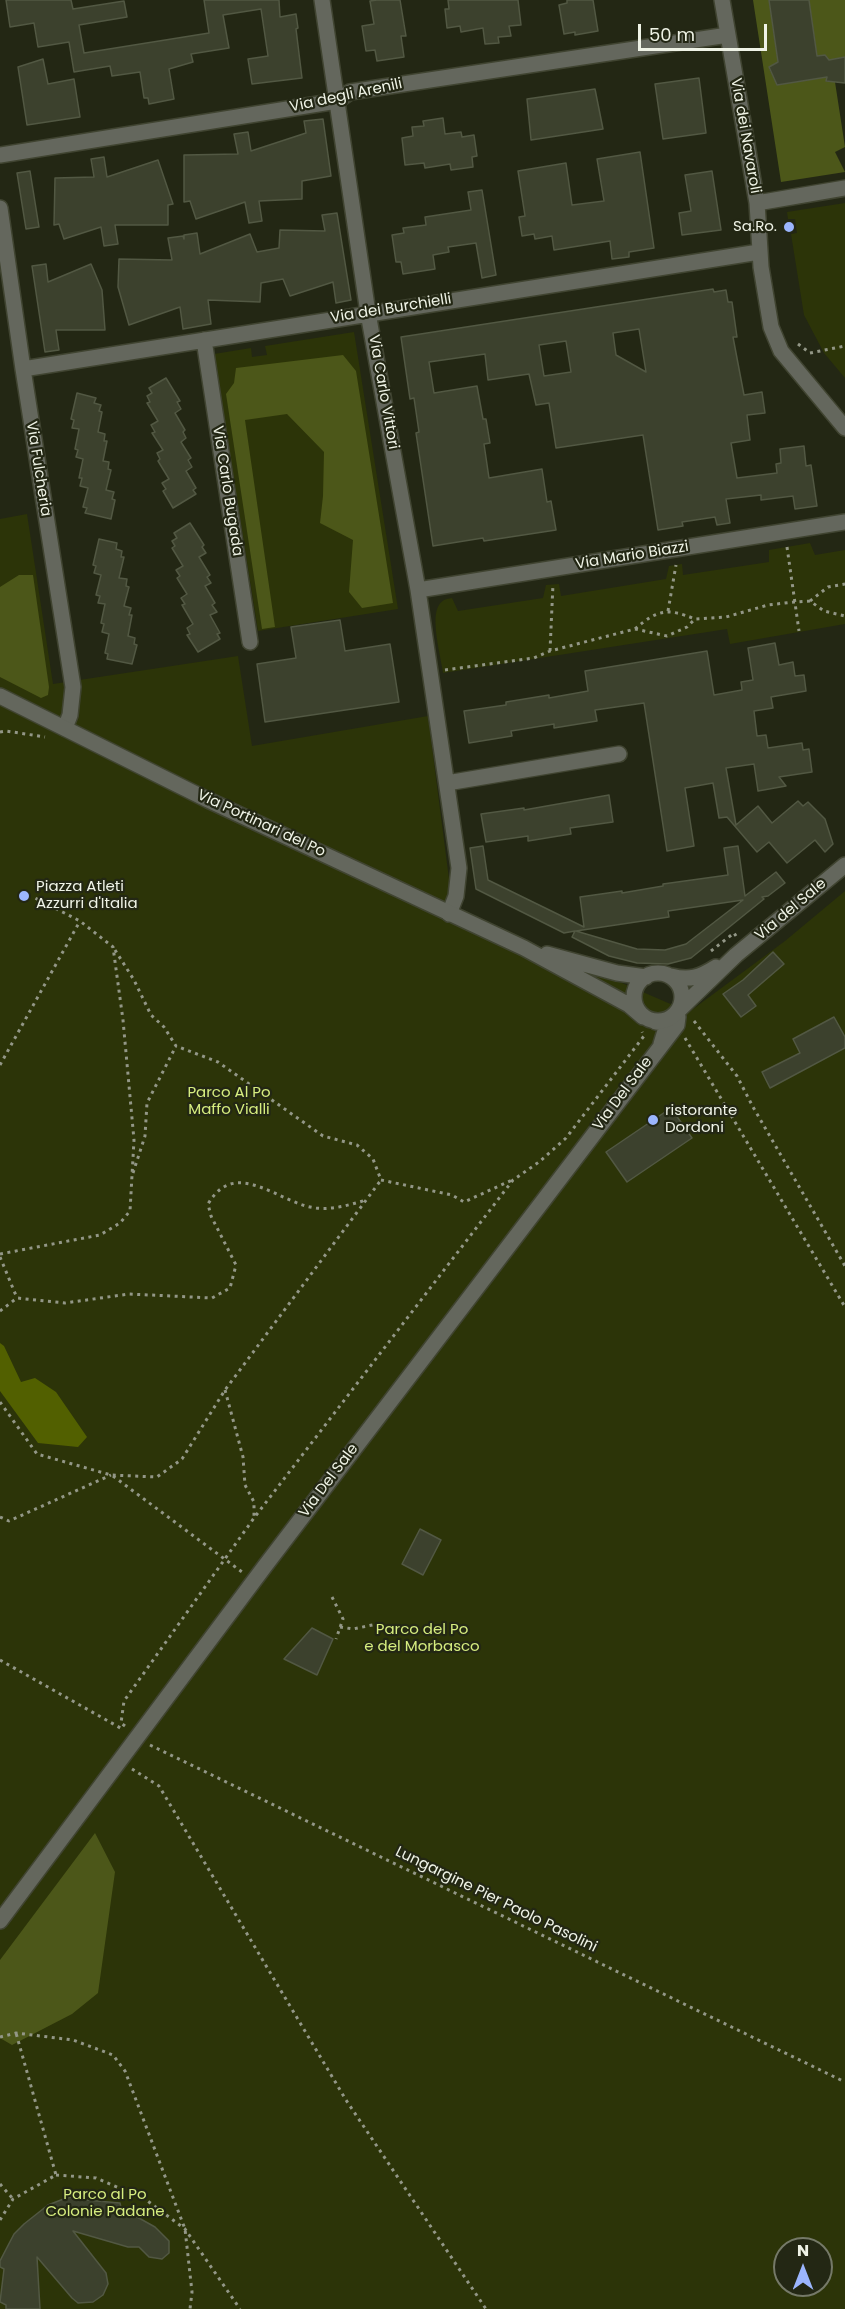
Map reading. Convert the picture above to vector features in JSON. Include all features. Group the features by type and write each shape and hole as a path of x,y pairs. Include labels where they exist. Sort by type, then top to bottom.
{"street":[{"name":"Via Carlo Vittori","path":"322,0 368,313 418,590 459,868 456,896 449,914"},
{"name":"Via dei Navaroli","path":"722,0 757,203 759,252 771,327 781,351 845,428"},
{"name":"Via degli Arenili","path":"0,155 337,101 350,92 728,35"},
{"path":"757,203 845,188"},
{"name":"Via Fulcheria","path":"0,208 22,369 73,687 70,715 65,728"},
{"name":"Via dei Burchielli","path":"22,369 759,252"},
{"name":"Via Carlo Bugada","path":"204,340 250,642"},
{"name":"Via Mario Biazzi","path":"418,590 845,522"},
{"name":"Via Portinari del Po","path":"0,696 208,800 524,948 629,1005 646,1022"},
{"path":"447,783 619,754"},
{"name":"Via del Sale","path":"661,1044 677,1016 736,955 845,865"},
{"name":"Via Portinari del Po","path":"524,948 617,973 646,977"},
{"name":"Via del Sale","path":"646,1022 635,1004 634,996 636,988 646,977 658,973 685,980 699,978 736,955"},
{"path":"671,976 681,988 682,1003 677,1016"},
{"name":"Via del Sale","path":"646,1022 677,1016"},
{"name":"Via del Sale","path":"646,1022 665,1023 661,1044"},
{"name":"Via Del Sale","path":"0,1921 259,1573 661,1044"}],"path":[{"path":"771,327 810,353 845,346"},
{"path":"784,532 799,631"},
{"path":"668,610 675,576 674,549"},
{"path":"550,569 553,584 550,651"},
{"path":"635,629 647,618 668,610 695,619 726,617 768,605 810,601 828,587 845,584"},
{"path":"810,601 824,611 845,616"},
{"path":"431,672 534,658 550,651 635,629 667,636 687,627 695,619"},
{"path":"0,732 50,738 65,728"},
{"path":"33,897 80,921 113,947 135,980 151,1014 164,1027 176,1046 218,1062 322,1136 357,1145 373,1159 381,1180"},
{"path":"0,1065 80,921"},
{"path":"18,1298 0,1256 100,1235 120,1222 130,1211 134,1140 123,1020 113,947"},
{"path":"677,1016 692,1018 737,1077 845,1266"},
{"path":"677,1016 845,1307"},
{"path":"381,1180 452,1195 464,1202 513,1180 539,1162 566,1138 644,1036 646,1022"},
{"path":"132,1178 145,1136 147,1103 176,1046"},
{"path":"0,1402 37,1454 111,1475 157,1477 182,1459 225,1390 381,1180"},
{"path":"137,1737 121,1724 124,1701 254,1518 513,1180"},
{"path":"0,1311 18,1298 65,1304 129,1294 212,1298 230,1288 236,1265 211,1216 208,1204 216,1191 234,1183 258,1186 314,1208 341,1207 367,1199"},
{"path":"225,1390 243,1457 245,1485 254,1502 254,1518"},
{"path":"111,1475 205,1546 227,1559"},
{"path":"0,1517 9,1521 111,1475"},
{"path":"332,1597 343,1619 336,1639"},
{"path":"340,1627 353,1629 377,1624"},
{"name":"Lungargine Pier Paolo Pasolini","path":"0,1660 157,1750 845,2082"},
{"path":"120,1761 159,1786 345,2100 486,2309"},
{"path":"16,2033 56,2175"},
{"path":"0,2037 16,2033 73,2040 113,2055 124,2071 185,2229 240,2309"},
{"path":"0,2220 13,2199 56,2175 96,2178 145,2199 185,2229 192,2292 190,2309"},
{"path":"0,2184 13,2199"}],"green space":[{"path":"845,203 845,378 824,353 804,315 791,234 797,233 795,219 788,219 787,212"},
{"path":"354,332 398,609 258,631 214,354 251,348 252,357 267,355 265,346"},
{"name":"Parco del Po e del Morbasco","path":"27,514 53,684 238,656 252,746 428,716 453,910 689,1012 785,941 845,891 845,2309 0,2309 0,519"},
{"path":"810,543 815,555 845,550 845,624 730,644 727,629 443,673 436,619 439,605 446,599 452,598 458,611 543,598 546,585 559,584 561,596 666,579 669,566 682,564 683,575 769,562 769,550"}],"shaded area":[{"path":"753,0 769,0 778,62 769,68 777,85 826,77 828,59 825,55 817,56 809,0 845,0 845,57 829,60 826,81 835,82 845,147 835,152 845,172 781,182"},
{"path":"343,355 356,371 393,603 362,608 349,592 353,540 320,523 324,452 287,414 245,420 275,627 262,629 226,394 234,383 236,368"},
{"path":"19,575 33,575 49,687 48,695 41,698 0,677 0,587"},
{"path":"0,1343 4,1346 21,1382 35,1378 56,1392 87,1437 78,1447 38,1443 0,1391"},
{"path":"95,1833 115,1872 98,1993 72,2014 12,2045 0,2038 0,1960"}],"building":[{"path":"6,0 71,0 73,9 124,1 127,17 79,25 84,53 209,33 204,0 279,0 280,17 296,14 302,78 252,84 248,59 268,56 261,9 223,15 229,48 191,54 193,62 169,69 174,99 149,104 148,98 144,98 140,72 112,76 110,66 74,72 69,42 38,47 34,23 10,27"},
{"path":"400,0 406,36 401,36 404,57 377,61 375,50 366,51 362,26 374,24 370,1"},
{"path":"448,0 518,0 521,25 509,26 511,36 498,37 499,43 485,44 483,28 461,32 460,26 447,28 445,9 449,9"},
{"path":"567,0 593,0 598,31 575,35 575,32 564,34 559,5 567,3"},
{"path":"769,0 809,0 817,56 825,55 829,60 845,57 845,83 826,81 827,77 777,85 769,67 778,62"},
{"path":"43,59 48,84 74,79 80,117 27,125 18,67"},
{"path":"699,78 706,133 663,139 655,84"},
{"path":"595,89 603,129 531,140 527,99"},
{"path":"443,118 445,134 461,132 462,137 474,135 477,156 472,157 473,167 451,170 450,164 425,168 424,163 405,165 402,138 413,136 412,127 424,126 423,121"},
{"path":"323,119 331,176 302,181 302,199 259,201 262,221 249,223 245,202 196,219 190,201 184,202 184,155 238,154 234,134 248,132 251,151 306,133 304,121"},
{"path":"640,152 654,248 629,252 629,257 612,259 610,241 554,250 552,236 535,239 534,234 522,236 519,217 525,216 518,171 566,163 572,205 604,201 597,159"},
{"path":"104,157 107,177 158,160 173,204 168,205 168,225 115,225 118,244 104,246 101,227 64,239 59,224 54,225 55,178 94,177 91,159"},
{"path":"30,171 39,227 26,229 17,173"},
{"path":"712,171 721,230 682,235 679,213 691,211 685,175"},
{"path":"482,190 496,275 482,278 476,243 448,247 449,252 433,255 435,269 403,274 401,262 396,262 392,235 404,233 403,228 426,225 425,217 471,210 468,192"},
{"path":"337,213 351,300 336,303 333,282 290,296 283,279 261,283 260,302 208,300 211,324 183,329 180,307 129,325 118,287 119,259 172,260 168,238 183,236 184,239 184,235 197,233 200,254 250,234 257,252 279,248 280,230 325,231 322,215"},
{"path":"46,264 48,282 91,264 102,290 105,330 56,330 59,350 45,352 32,266"},
{"path":"713,289 714,292 726,290 728,302 732,302 737,337 733,337 744,395 762,392 765,413 747,415 750,440 731,443 737,478 777,473 776,464 781,463 780,449 804,446 806,466 811,465 817,506 795,509 793,496 761,500 761,495 726,499 730,523 717,525 715,517 682,522 683,526 658,530 643,435 556,448 549,403 536,405 529,374 488,380 485,354 429,362 434,393 477,386 490,443 484,444 489,478 542,469 547,502 551,501 556,530 433,546 416,433 419,432 414,398 410,399 401,337","holes":["639,329 646,372 616,355 613,333","566,341 571,372 544,376 539,345"]},
{"path":"166,378 180,401 177,402 181,409 175,413 185,430 183,432 186,438 181,442 191,458 188,460 192,467 186,471 196,488 193,490 196,494 173,508 163,491 166,489 162,483 169,479 158,461 160,459 157,453 163,450 152,433 155,432 151,425 158,421 147,403 150,402 147,396 152,393 149,388"},
{"path":"77,393 96,398 94,403 101,405 98,432 105,434 104,441 107,441 103,461 109,462 108,469 111,470 106,490 114,492 112,499 115,500 111,519 85,513 87,508 83,507 88,488 80,486 82,478 79,478 83,459 76,457 78,450 75,449 79,429 72,428 74,420 71,419"},
{"path":"190,523 204,545 202,547 206,553 199,557 210,575 207,577 211,583 205,586 215,603 212,605 217,612 210,615 220,633 217,634 220,639 198,652 187,635 190,634 187,628 193,624 182,605 185,604 181,598 187,594 177,578 180,576 176,570 183,566 172,548 175,546 172,541 177,538 174,533"},
{"path":"99,539 117,543 116,549 122,551 121,557 124,557 119,578 127,579 126,586 129,587 124,606 131,608 129,615 132,615 128,636 135,638 134,644 137,645 132,664 107,659 108,654 105,653 109,634 102,632 104,624 101,623 105,604 98,603 100,596 96,595 101,575 94,573 96,566 93,565"},
{"path":"340,620 345,651 390,644 399,702 265,722 257,664 296,658 291,627"},
{"path":"775,643 779,665 793,662 795,676 804,675 806,691 771,697 773,708 754,711 757,736 766,735 768,748 802,743 803,750 809,749 812,772 779,777 786,786 758,791 754,764 726,768 736,825 758,806 772,823 798,801 803,806 808,802 825,819 833,844 825,852 815,840 787,863 769,842 757,852 727,817 719,818 713,783 685,788 694,846 667,851 644,703 595,710 597,721 554,728 554,724 511,731 512,736 469,743 464,711 506,705 506,702 549,695 549,698 588,691 585,671 707,651 714,695 742,690 741,682 753,680 748,648"},
{"path":"609,795 613,822 570,828 571,834 528,841 528,836 486,842 481,814 524,808 524,810"},
{"path":"483,846 488,880 584,927 580,897 622,891 622,893 663,886 663,884 728,875 724,848 738,846 745,896 776,872 785,883 768,896 762,897 764,899 691,958 668,964 637,963 609,956 572,937 575,931 564,933 476,889 470,848","holes":["743,900 686,944 665,950 637,949 576,931 669,917 668,911"]},
{"path":"773,952 784,964 748,995 756,1006 741,1017 723,994 743,980"},
{"path":"834,1017 845,1037 845,1048 770,1088 762,1072 800,1053 793,1039"},
{"path":"671,1108 692,1138 627,1182 606,1152"},
{"path":"420,1529 441,1540 423,1575 402,1564"},
{"path":"312,1628 333,1639 317,1675 284,1659"},
{"path":"86,2195 86,2200 120,2203 121,2208 155,2227 169,2241 169,2253 162,2259 149,2257 139,2247 128,2247 73,2231 106,2273 108,2284 103,2295 93,2302 78,2303 37,2257 40,2309 6,2309 6,2305 0,2302 4,2269 0,2267 0,2261 14,2234 48,2205 66,2198"}],"place":[{"name":"Sa.Ro.","path":"789,227"},
{"name":"Piazza Atleti Azzurri d'Italia","path":"24,896"},
{"name":"ristorante Dordoni","path":"653,1120"}],"park label":[{"name":"Parco Al Po Maffo Vialli","path":"229,1102"},
{"name":"Parco al Po Colonie Padane","path":"105,2204"}]}
